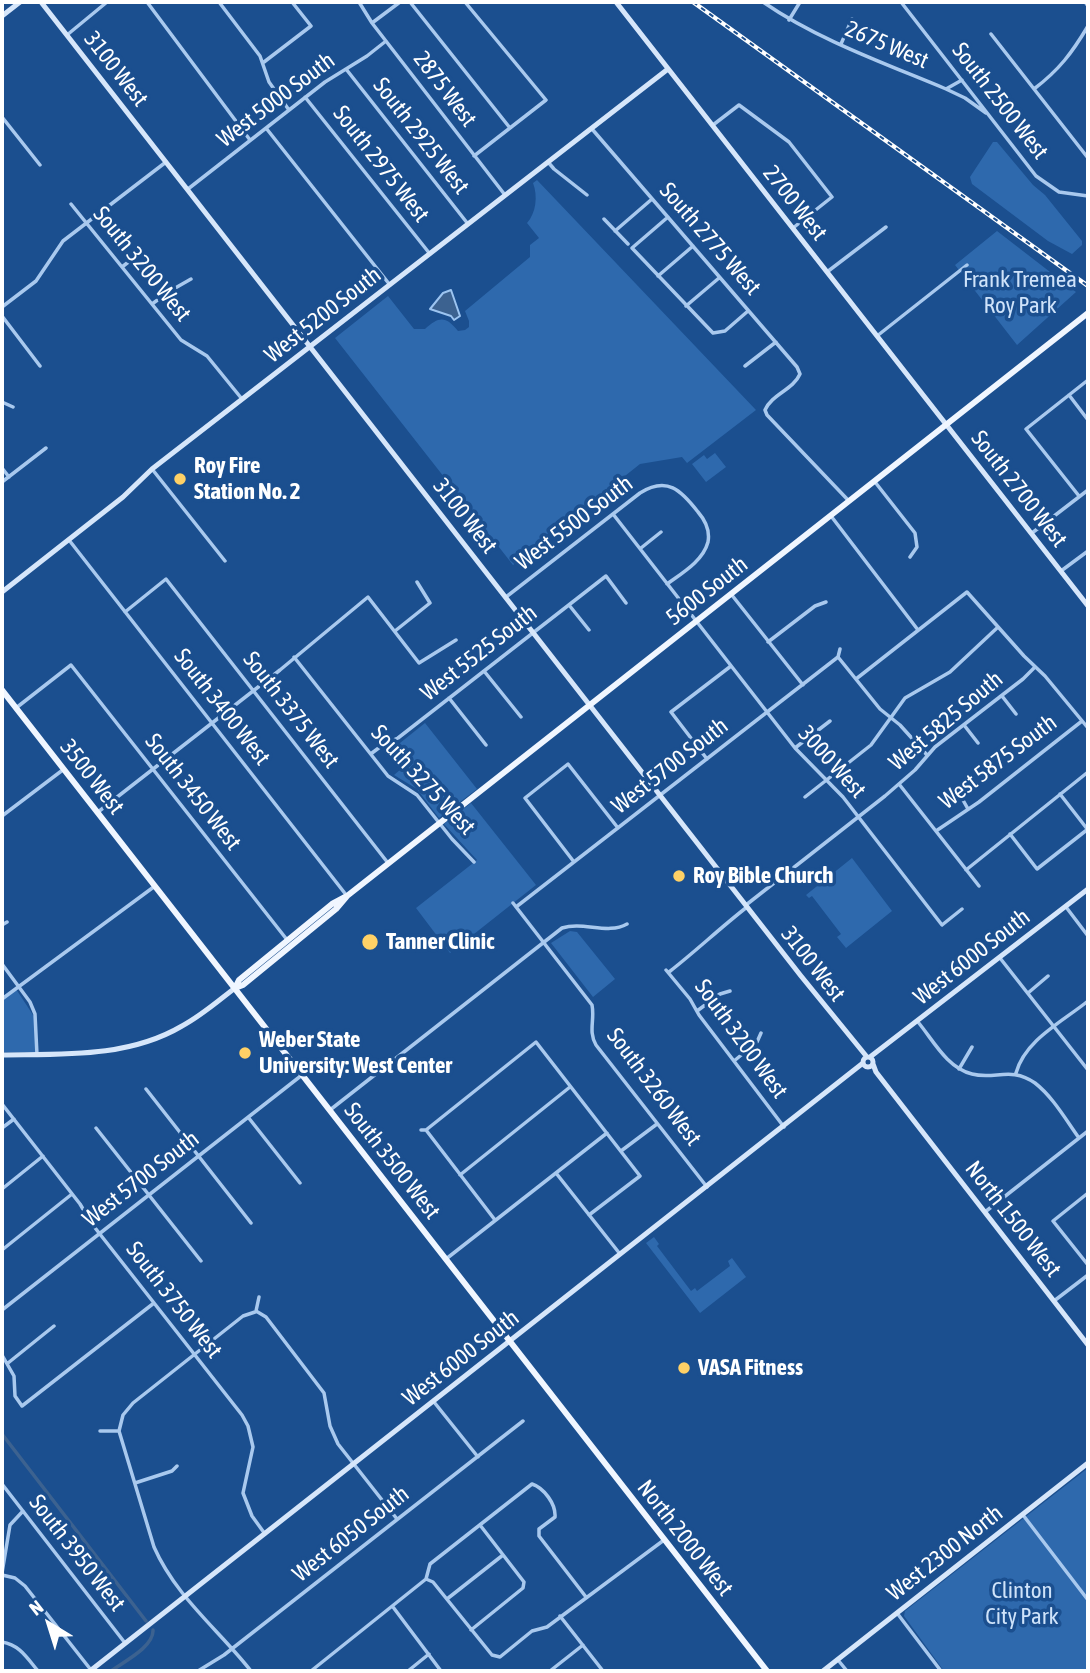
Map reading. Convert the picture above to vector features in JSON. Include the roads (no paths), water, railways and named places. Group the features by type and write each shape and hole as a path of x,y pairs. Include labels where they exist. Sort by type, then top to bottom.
{"main road":[{"name":"5600 South","path":"235,988 243,985 388,863 1088,313"},
{"name":"3500 West","path":"2,690 155,886"},
{"name":"South 3500 West","path":"155,886 575,1426"},
{"name":"5600 South","path":"235,988 239,980 332,904 347,896"},
{"name":"North 2000 West","path":"575,1426 767,1671"}],"street":[{"path":"2,16 20,2"},
{"name":"3100 West","path":"41,2 935,1149"},
{"path":"67,35 107,2"},
{"path":"147,2 250,140"},
{"path":"219,2 264,62 270,82 289,110"},
{"path":"264,62 314,27 292,2"},
{"name":"2875 West","path":"359,2 372,23 505,195"},
{"path":"372,23 400,2"},
{"path":"410,2 510,128"},
{"path":"466,2 547,100 474,156"},
{"name":"2700 West","path":"616,2 947,425"},
{"name":"2675 West","path":"763,2 789,20 946,89 962,80"},
{"path":"789,20 800,2"},
{"name":"South 2500 West","path":"901,2 1044,183 1059,192 1088,196"},
{"path":"841,44 852,19"},
{"path":"1034,89 1054,74 1070,56 1088,26"},
{"path":"991,34 1088,158"},
{"name":"West 5000 South","path":"188,189 305,97 386,41"},
{"name":"South 2925 West","path":"346,69 468,224"},
{"name":"West 5200 South","path":"2,592 123,497 152,469 668,69"},
{"path":"946,89 965,98 989,115"},
{"name":"South 2975 West","path":"305,97 430,254"},
{"path":"713,126 739,106 789,142 832,197 793,228"},
{"path":"2,117 40,165"},
{"path":"266,128 390,285"},
{"name":"South 2775 West","path":"591,128 797,367 800,374 797,381 769,402 765,410 850,502"},
{"path":"2,307 36,281 57,248 166,162"},
{"path":"548,162 587,195"},
{"path":"615,231 652,199"},
{"name":"South 3200 West","path":"71,204 152,304 188,345 201,350 207,356 242,399"},
{"path":"667,217 632,248 713,333 725,331 748,311"},
{"path":"604,219 628,244"},
{"path":"827,272 886,227"},
{"path":"659,276 693,246"},
{"path":"122,267 139,253"},
{"path":"877,336 967,265"},
{"path":"686,306 720,277"},
{"path":"152,304 191,279"},
{"path":"2,316 40,366"},
{"path":"745,366 776,342"},
{"path":"1079,496 1026,429 1088,380"},
{"path":"1069,395 1088,420"},
{"path":"2,401 13,407"},
{"name":"South 2700 West","path":"947,425 1088,607"},
{"path":"2,482 46,448"},
{"path":"2,468 9,477"},
{"path":"152,469 225,561"},
{"path":"875,482 917,539 917,547 910,557"},
{"name":"West 5500 South","path":"506,597 648,488 667,486 686,496 701,516 708,532 707,544 698,559 667,584"},
{"path":"1031,533 1088,490"},
{"name":"3000 West","path":"613,514 795,748 827,780 942,925 962,909"},
{"path":"831,516 918,631"},
{"path":"640,549 661,532"},
{"name":"South 3400 West","path":"69,540 347,896"},
{"path":"1061,572 1088,551"},
{"name":"West 5525 South","path":"372,753 398,738 606,576 626,603"},
{"name":"South 3375 West","path":"125,612 166,579 388,863"},
{"path":"395,631 430,603 417,582"},
{"path":"856,679 967,592 1088,728"},
{"path":"731,594 803,685"},
{"path":"98,812 368,597 419,663 456,640"},
{"path":"768,642 815,606 826,602"},
{"path":"569,606 589,630"},
{"path":"805,797 871,745 905,698 950,672 997,628"},
{"path":"840,649 838,657 880,709 927,755"},
{"name":"South 3275 West","path":"294,657 388,776 417,795 474,862"},
{"name":"West 5700 South","path":"514,905 574,862 838,657"},
{"path":"16,708 71,665 72,658"},
{"name":"South 3450 West","path":"71,665 288,941"},
{"path":"707,759 671,712 731,666"},
{"name":"West 5825 South","path":"667,971 706,944 746,906 858,818 922,764 927,755 1035,667"},
{"path":"484,671 521,717"},
{"path":"1002,695 1016,714"},
{"path":"449,698 486,745"},
{"path":"795,748 830,720"},
{"name":"West 5875 South","path":"936,831 1082,721"},
{"path":"964,725 978,743"},
{"path":"574,862 525,798 568,764 618,828"},
{"path":"2,816 64,769"},
{"path":"966,870 1088,772"},
{"path":"899,784 979,886"},
{"path":"959,793 968,809"},
{"path":"1010,834 1037,870 1088,829 1060,794"},
{"path":"2,999 155,886"},
{"name":"West 6000 South","path":"91,1671 1088,889"},
{"name":"South 3260 West","path":"514,905 592,1005 594,1017 591,1034 596,1045 707,1188"},
{"path":"1066,906 1088,936"},
{"path":"2,925 6,922"},
{"path":"330,1110 567,926 619,928 627,924"},
{"path":"1000,958 1088,1070"},
{"path":"2,964 30,1002 35,1014 37,1055"},
{"name":"South 3200 West","path":"667,971 784,1127"},
{"path":"1028,993 1048,976"},
{"path":"2,1055 104,1052 152,1040 184,1026 235,988"},
{"path":"697,1011 720,994 730,991"},
{"path":"1016,1073 1024,1053 1088,1002"},
{"path":"918,1021 948,1060 959,1069 973,1074 1016,1073 1026,1078 1046,1094 1079,1138"},
{"path":"734,1060 757,1042 761,1033"},
{"path":"496,1220 423,1130 536,1042 640,1176 589,1215"},
{"path":"959,1069 972,1047"},
{"name":"West 5700 South","path":"2,1310 302,1074"},
{"path":"460,1175 570,1087"},
{"path":"146,1088 251,1223"},
{"name":"South 3750 West","path":"2,1104 248,1426 252,1457 243,1493 252,1516 265,1534"},
{"path":"248,1118 300,1183"},
{"path":"2,1128 14,1119"},
{"path":"621,1151 657,1124"},
{"path":"96,1128 201,1262"},
{"path":"985,1212 1088,1131"},
{"path":"446,1259 607,1133"},
{"name":"North 1500 West","path":"935,1149 1088,1345"},
{"path":"2,1189 43,1156"},
{"path":"556,1173 621,1255"},
{"path":"1088,1193 1053,1221 1088,1265"},
{"path":"2,1250 72,1194"},
{"path":"1054,1301 1088,1275"},
{"path":"256,1311 259,1297"},
{"path":"2,1355 14,1376 15,1396 22,1406 154,1303"},
{"path":"251,1671 233,1648 208,1624 163,1566 120,1431 123,1415 133,1403 243,1316 256,1311"},
{"path":"256,1311 266,1317 318,1384 324,1393 332,1435 397,1520"},
{"path":"8,1363 54,1326"},
{"path":"434,1402 478,1457"},
{"name":"West 6050 South","path":"198,1671 233,1648 523,1421"},
{"path":"100,1431 120,1431"},
{"name":"West 2300 North","path":"823,1671 1088,1463"},
{"path":"135,1483 172,1471 177,1466"},
{"name":"South 3950 West","path":"2,1483 125,1643"},
{"path":"311,1671 426,1579 430,1564 532,1485 540,1487 556,1509 555,1517 540,1529 539,1536 586,1597"},
{"path":"23,1511 10,1525 4,1543 2,1574 15,1578 25,1586 91,1671"},
{"path":"1023,1514 1088,1600"},
{"path":"471,1630 523,1588 524,1582 480,1525"},
{"path":"426,1579 433,1582 492,1656 500,1657 532,1631 547,1627 602,1588 664,1540"},
{"path":"447,1599 503,1555"},
{"path":"393,1607 441,1671"},
{"path":"897,1613 941,1671"},
{"path":"560,1616 603,1671"},
{"path":"2,1643 12,1644 22,1651 38,1671"},
{"path":"550,1671 583,1645"},
{"path":"408,1671 429,1654"},
{"path":"838,1660 847,1671"}],"waterway":[{"path":"2,1434 146,1621"},
{"path":"111,1671 143,1648 149,1642 153,1630"}],"railway":[{"path":"693,2 1088,286"}],"place":[{"name":"Roy Fire Station No. 2","path":"180,479"},
{"name":"Roy Bible Church","path":"679,876"},
{"name":"Tanner Clinic","path":"370,942"},
{"name":"Weber State University: West Center","path":"245,1053"},
{"name":"VASA Fitness","path":"684,1368"}],"park label":[{"name":"Frank Tremea Roy Park","path":"1020,293"},
{"name":"Clinton City Park","path":"1022,1604"}]}
